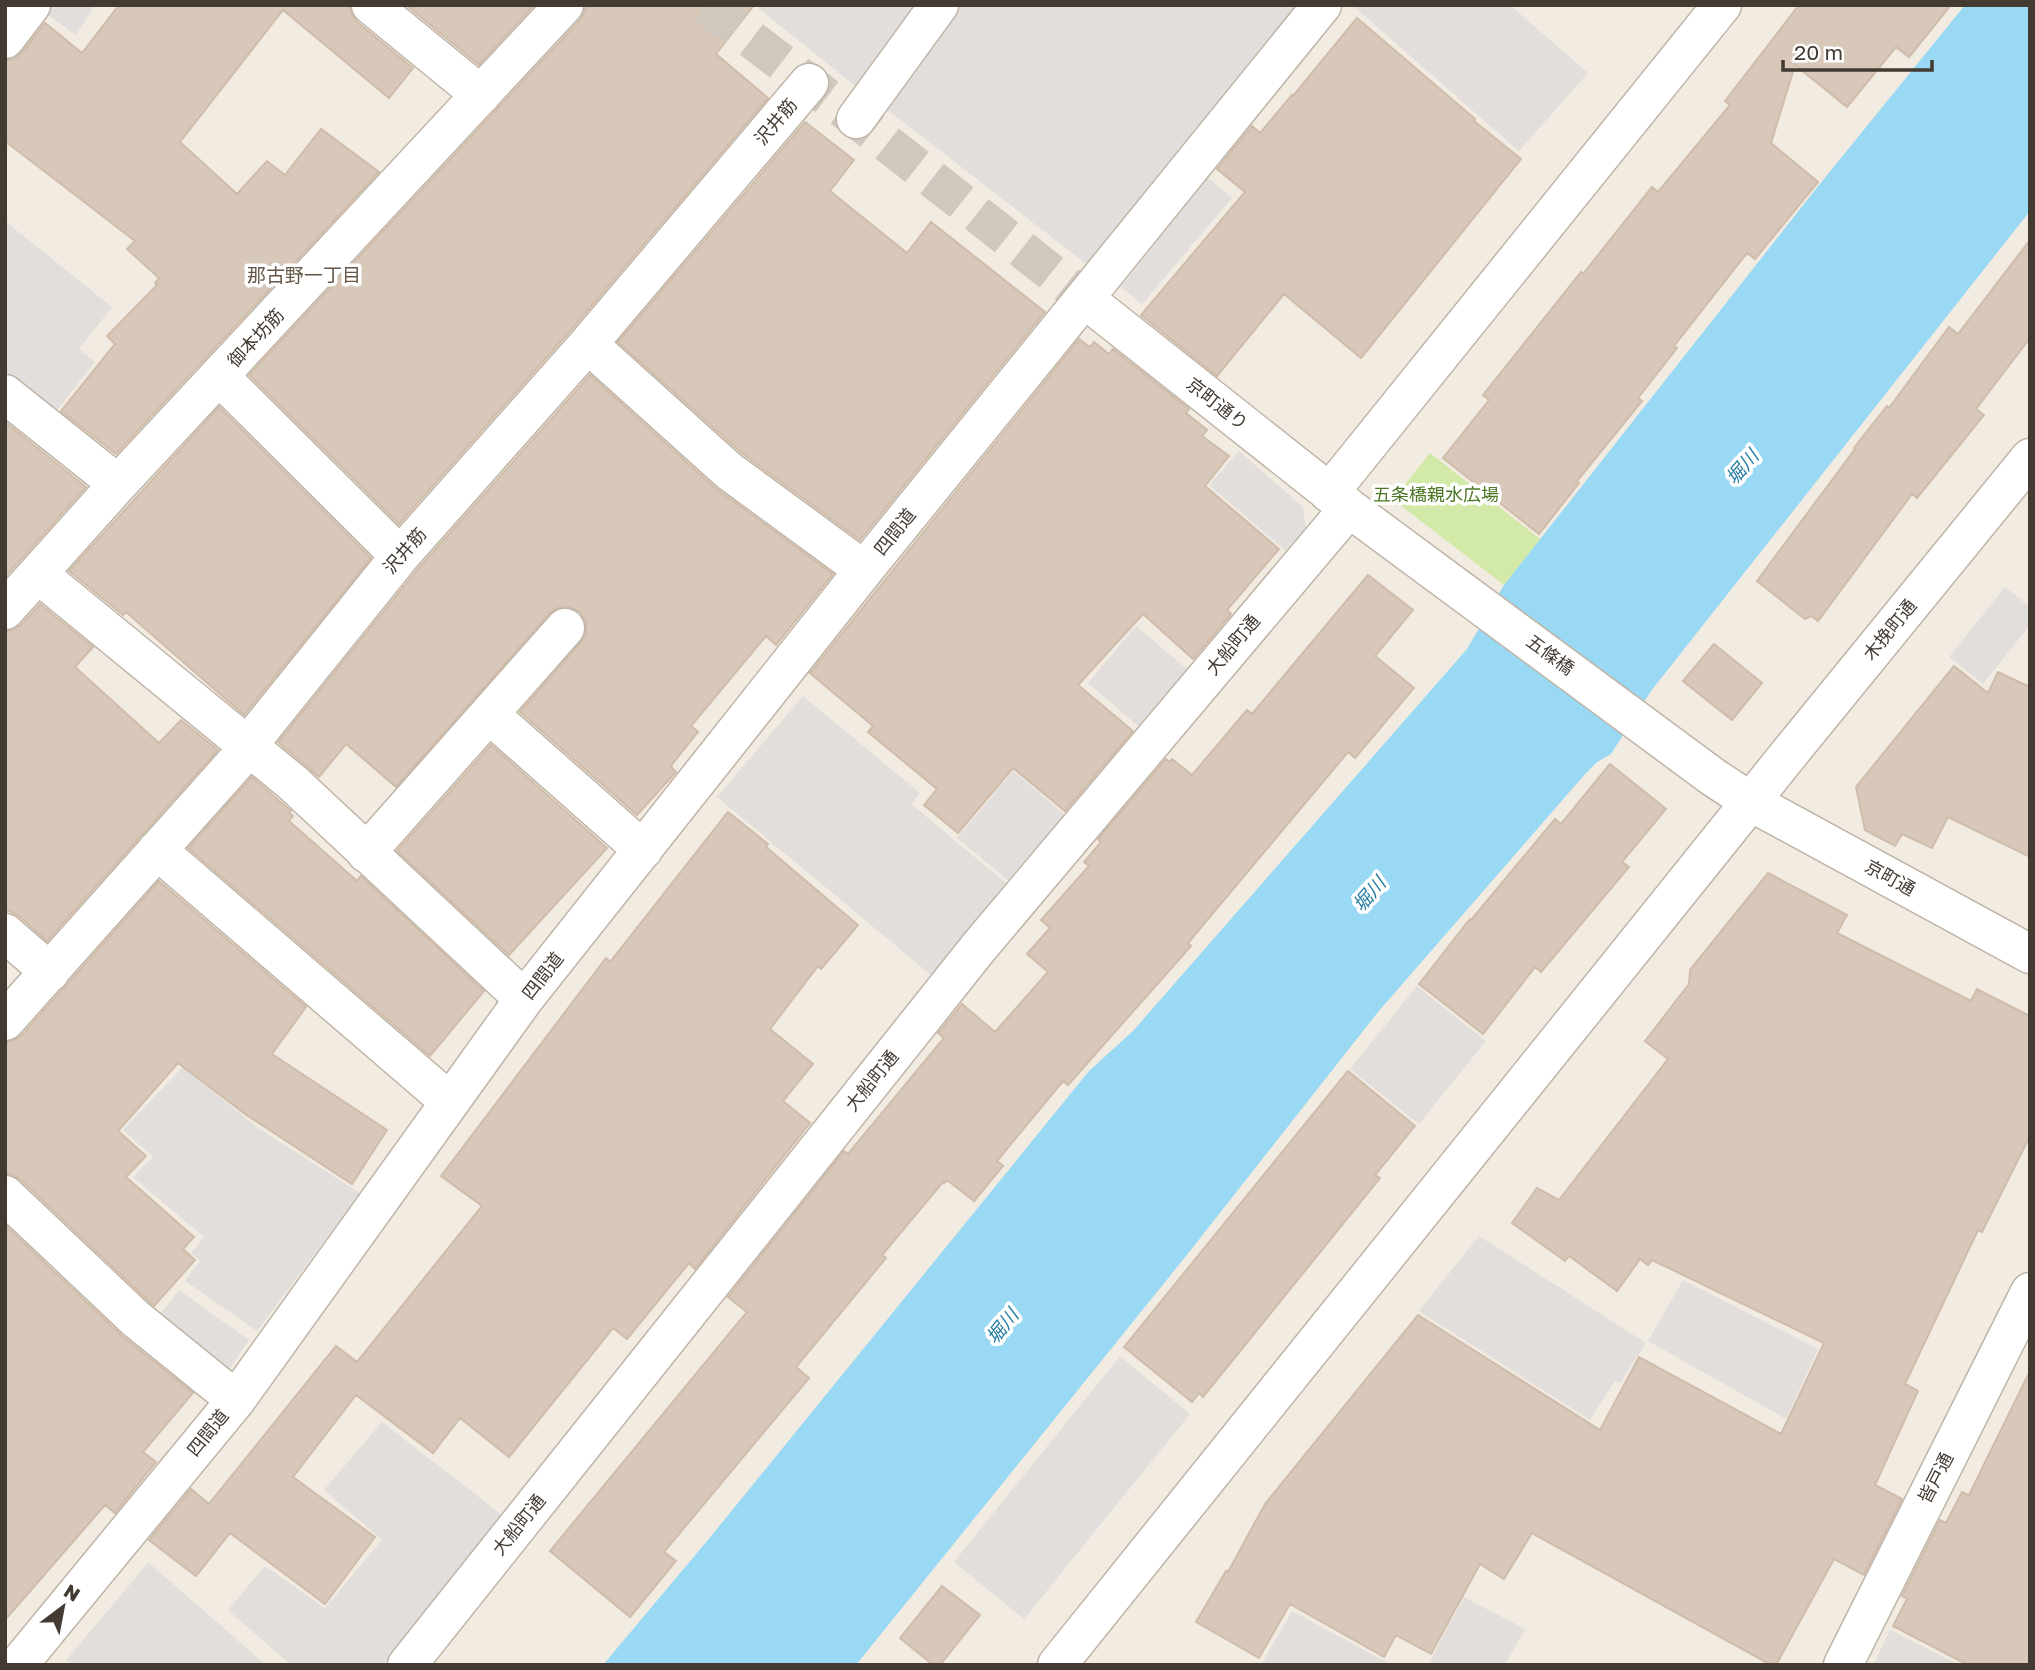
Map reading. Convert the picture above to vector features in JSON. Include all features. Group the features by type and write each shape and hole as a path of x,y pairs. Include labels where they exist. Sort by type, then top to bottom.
{"street":[{"path":"5,39 31,5"},
{"path":"372,5 481,96"},
{"name":"御本坊筋","path":"5,610 118,484 564,5"},
{"path":"856,119 939,5"},
{"name":"四間道","path":"18,1665 236,1400 524,999 864,570 1322,5"},
{"name":"大船町通","path":"407,1665 1339,500 1723,5"},
{"name":"沢井筋","path":"5,1021 237,761 400,556 588,344 808,83"},
{"name":"京町通り","path":"1084,299 1339,500"},
{"path":"588,344 729,471 864,570"},
{"path":"220,377 400,556"},
{"path":"5,394 118,484"},
{"name":"木挽町通","path":"1068,1662 1751,802 2030,458"},
{"name":"五條橋","path":"1339,500 1751,802"},
{"path":"38,574 293,783 524,999"},
{"path":"366,853 565,628"},
{"path":"489,714 643,850"},
{"name":"京町通","path":"1751,802 2030,954"},
{"path":"157,850 450,1102"},
{"path":"5,933 50,972"},
{"path":"5,1195 136,1319 236,1400"},
{"name":"皆戸通","path":"1843,1665 2030,1292"}],"green space":[{"name":"五条橋親水広場","path":"1430,453 1540,539 1504,585 1400,505 1398,493"}],"shaded area":[{"path":"46,5 95,5 76,35 42,11"},
{"path":"760,5 922,5 859,89 758,8"},
{"path":"961,5 1300,5 1089,266 884,107"},
{"path":"1352,5 1510,5 1588,73 1519,151"},
{"path":"1208,178 1232,198 1142,304 1121,287"},
{"path":"5,221 112,307 79,349 95,362 54,414 5,375"},
{"path":"1239,451 1303,507 1306,528 1286,551 1209,485"},
{"path":"2005,587 2030,607 2030,625 1983,684 1949,657"},
{"path":"1136,626 1187,669 1138,726 1088,683"},
{"path":"803,696 920,793 911,804 1007,884 931,975 717,797"},
{"path":"1013,771 1065,815 1009,881 957,838"},
{"path":"1417,986 1486,1041 1419,1124 1350,1069"},
{"path":"183,1067 255,1126 360,1193 257,1331 185,1281 200,1261 191,1253 204,1237 133,1177 153,1157 123,1130"},
{"path":"1479,1236 1646,1343 1620,1383 1615,1381 1590,1420 1419,1311"},
{"path":"1683,1280 1818,1349 1786,1419 1648,1341"},
{"path":"179,1290 249,1340 224,1377 153,1324"},
{"path":"1120,1356 1190,1414 1024,1619 954,1562"},
{"path":"382,1422 502,1515 383,1665 291,1665 228,1610 265,1566 325,1608 382,1540 324,1490"},
{"path":"148,1563 266,1665 72,1665 66,1660"},
{"path":"1464,1597 1525,1629 1505,1665 1428,1665"},
{"path":"1292,1611 1392,1665 1261,1665"},
{"path":"1890,1630 1960,1665 1873,1665"}],"water":[{"name":"堀川","path":"1965,5 2030,5 2030,211 1651,691 1611,754 1597,762 1586,773 1378,1012 1186,1256 856,1665 603,1665 1089,1071 1133,1031 1467,649 1504,585 1815,190"}],"building":[{"path":"119,5 350,5 351,13 357,22 413,68 389,98 283,10 180,142 237,194 267,161 285,175 321,129 379,172 116,454 61,411 115,344 107,336 157,285 155,283 159,278 127,249 135,241 5,141 5,64 22,52 45,23 82,53"},
{"path":"406,5 534,5 479,65"},
{"path":"585,5 754,5 716,54 768,98 571,330 399,524 249,375 580,20"},
{"path":"1799,5 1951,5 1909,57 1896,47 1847,107 1795,65 1771,143 1818,182 1755,259 1747,253 1674,346 1677,348 1638,398 1642,401 1577,481 1579,483 1539,534 1443,458 1489,400 1483,395 1581,272 1583,274 1652,187 1658,192 1730,105 1725,101"},
{"path":"1357,18 1521,159 1361,358 1284,294 1217,376 1141,315 1245,192 1217,169 1252,126 1260,133"},
{"path":"805,122 854,160 830,191 907,253 931,222 1045,312 860,540 743,454 618,342"},
{"path":"2030,240 2030,338 1976,409 1984,415 1917,498 1912,494 1818,621 1811,616 1805,619 1757,581 1854,448 1887,406 1889,408 1949,327 1958,334"},
{"path":"1079,339 1090,347 1094,342 1109,354 1113,349 1189,409 1186,413 1207,430 1202,436 1229,456 1205,486 1279,549 1227,610 1231,614 1193,659 1143,614 1078,685 1133,731 1065,811 1013,768 958,833 924,805 937,789 868,732 873,726 810,673"},
{"path":"590,375 714,487 833,574 776,645 766,636 691,726 698,732 673,763 671,767 676,772 637,815 520,712 586,633 586,622 580,612 569,607 557,608 549,614 396,787 346,744 319,777 278,742 417,570"},
{"path":"219,407 371,558 244,715 126,612 123,615 69,571"},
{"path":"5,422 86,487 5,577"},
{"path":"1368,575 1413,610 1375,656 1414,688 1355,758 1348,752 1188,943 1191,946 1068,1085 1063,1081 997,1161 1003,1166 974,1201 947,1180 943,1182 882,1255 886,1258 796,1367 809,1378 664,1552 676,1561 630,1617 550,1551 747,1312 728,1297 844,1151 848,1154 944,1038 938,1033 962,1004 995,1032 1048,972 1027,954 1050,928 1041,920 1089,866 1084,862 1101,842 1098,839 1166,759 1169,762 1172,759 1192,775 1247,710 1252,714"},
{"path":"40,604 93,647 75,667 159,743 181,720 218,750 47,941 19,916 5,909 5,631 21,625"},
{"path":"1714,644 1762,683 1732,720 1683,681"},
{"path":"1954,666 1988,693 1998,672 2030,687 2030,857 1948,817 1932,848 1902,834 1895,846 1865,830 1856,787"},
{"path":"491,745 607,848 509,955 397,851"},
{"path":"1610,764 1666,809 1622,862 1629,867 1541,972 1535,967 1483,1034 1419,984 1555,819 1561,824"},
{"path":"252,777 291,811 289,813 293,816 289,821 357,881 361,876 484,991 430,1056 188,848"},
{"path":"728,812 858,925 821,969 818,966 770,1029 813,1064 783,1101 810,1123 695,1269 689,1263 627,1339 613,1328 509,1457 460,1418 433,1453 356,1395 293,1477 375,1537 325,1604 230,1533 196,1576 149,1540 191,1489 209,1504 336,1346 357,1362 482,1206 441,1176 606,958 610,962"},
{"path":"1768,873 1847,915 1837,933 1971,1001 1977,989 2030,1016 2030,1136 1982,1232 1978,1230 1905,1384 1918,1391 1875,1485 1902,1499 1864,1575 1834,1559 1776,1665 1771,1665 1532,1533 1504,1579 1480,1564 1431,1654 1396,1635 1384,1657 1290,1604 1259,1658 1196,1622 1226,1571 1228,1572 1265,1504 1418,1315 1600,1430 1639,1357 1781,1434 1824,1343 1652,1260 1648,1265 1640,1259 1617,1291 1569,1256 1565,1261 1512,1223 1537,1188 1559,1200 1668,1059 1645,1041 1689,984 1690,970"},
{"path":"159,881 306,1007 272,1054 387,1130 352,1184 245,1114 178,1063 118,1131 146,1156 126,1177 194,1237 183,1249 195,1260 154,1306 20,1179 5,1174 5,1042 21,1036"},
{"path":"1348,1071 1415,1126 1375,1175 1380,1178 1203,1397 1199,1393 1192,1402 1124,1347"},
{"path":"5,1225 121,1335 193,1393 143,1452 156,1462 115,1513 105,1505 5,1620"},
{"path":"2030,1371 2030,1665 1968,1665 1893,1626 1907,1599 1902,1596 1940,1520 1946,1523 1962,1492 1969,1495"},
{"path":"942,1586 980,1615 940,1665 933,1665 900,1638"}],"tunnel":[{"path":"706,5 1085,299"}],"district":[{"name":"那古野一丁目","path":"304,275"}]}
